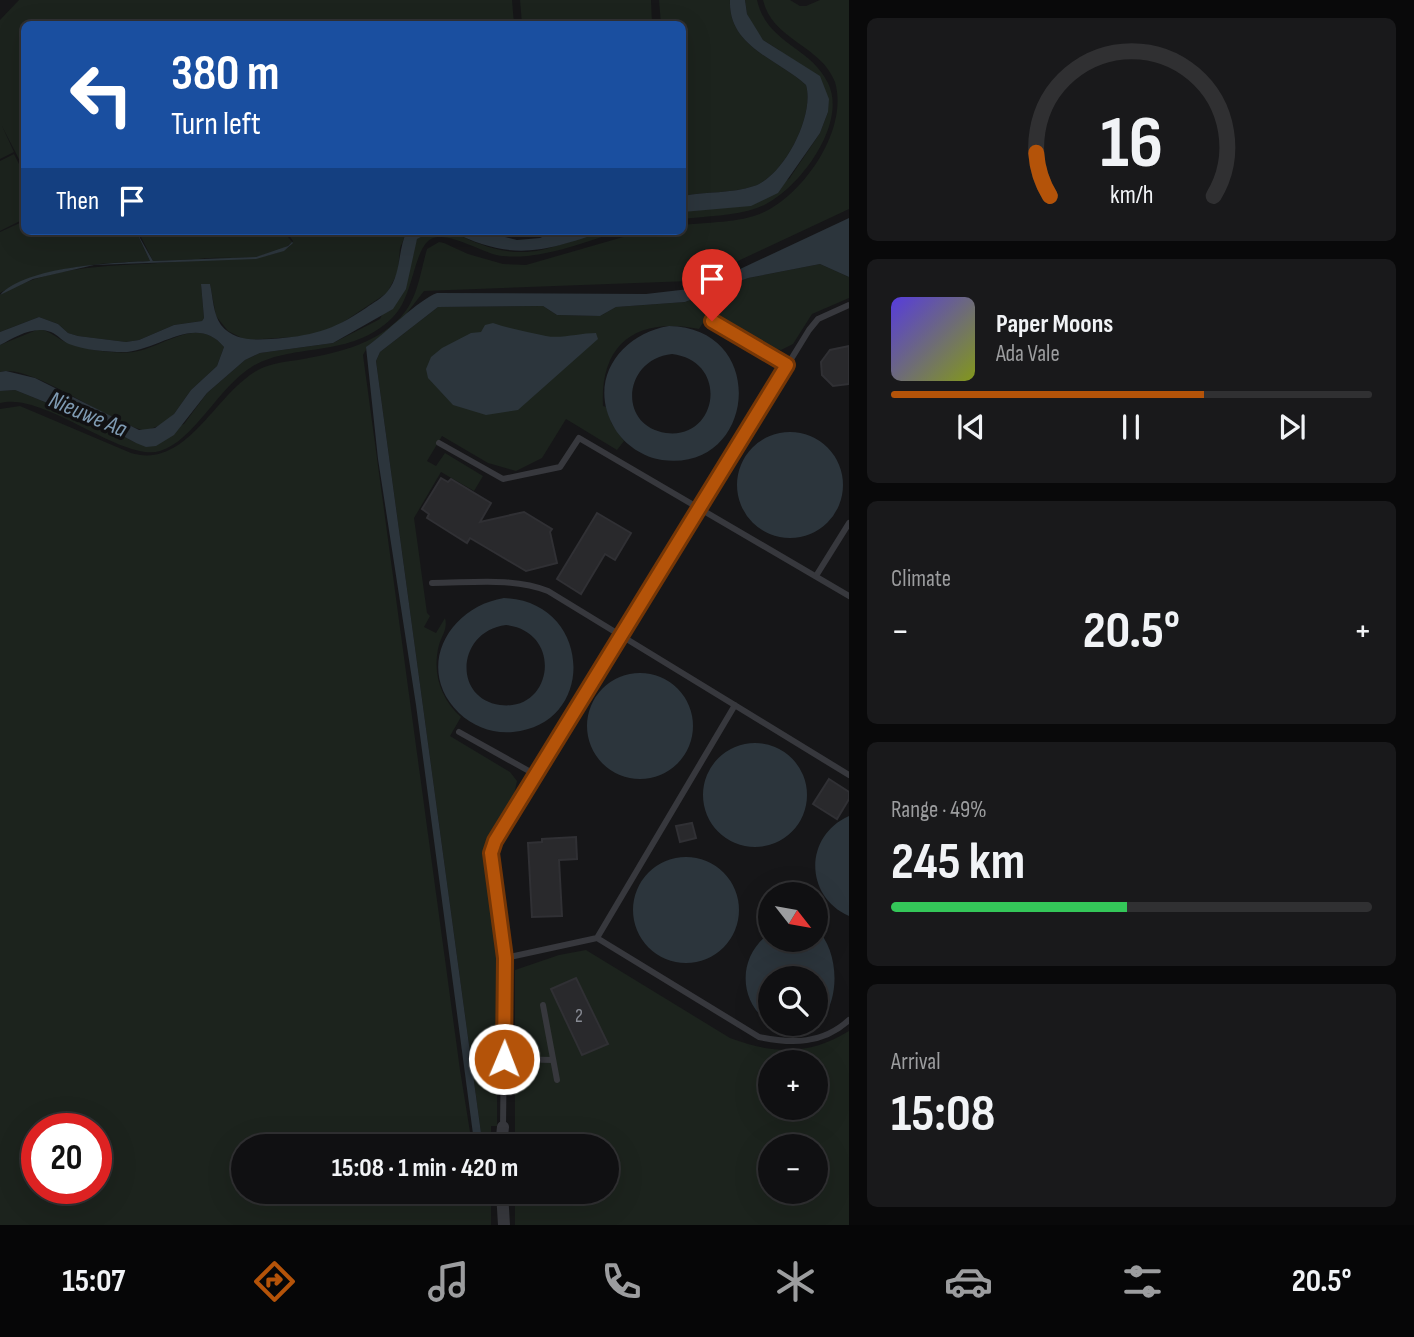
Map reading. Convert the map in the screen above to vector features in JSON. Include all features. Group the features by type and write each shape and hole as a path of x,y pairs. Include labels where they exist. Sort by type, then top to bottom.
{"street":[{"path":"502,1134 503,1127"},
{"path":"503,1204 504,1225"}],"lane":[{"path":"503,1127 505,958 491,853 495,841 787,365 818,319 849,305"},
{"path":"712,321 787,365"},
{"path":"439,443 503,479 560,467 579,438 849,596"},
{"path":"816,576 849,523"},
{"path":"432,583 531,584 548,591 849,775"},
{"path":"597,938 735,705"},
{"path":"459,732 536,775"},
{"path":"505,958 597,938 759,1037 782,1042 805,1042 825,1036 849,1020"},
{"path":"543,1004 557,1080"},
{"path":"504,1059 553,1060"}],"shaded area":[{"path":"19,0 512,0 514,21 21,21 21,163 2,126 14,152 0,159 0,20"},
{"path":"520,0 651,0 652,21 522,21"},
{"path":"659,0 730,0 737,29 746,41 806,85 806,112 795,143 786,158 765,180 745,189 686,196 686,21 661,21"},
{"path":"745,0 757,0 762,15 770,26 820,71 828,83 833,100 831,118 825,138 815,156 802,174 772,201 739,213 686,219 686,211 714,207 789,179 820,133 828,112 779,50 763,40 747,14"},
{"path":"763,0 790,0 800,6 806,6 820,0 849,0 849,209 690,281 424,291 403,318 368,346 363,355 470,1134 231,1134 231,1204 491,1204 491,1225 0,1225 0,409 20,406 131,453 150,455 167,451 183,442 238,385 258,370 353,347 389,328 411,303 427,249 439,242 503,264 526,265 630,235 686,235 686,225 733,220 762,213 793,192 819,159 829,140 838,101 835,82 828,69 786,34 768,13"},
{"path":"14,154 21,168 21,220 0,231 0,161"},
{"path":"21,222 21,235 138,235 150,261 92,265 54,272 17,284 0,293 0,232"},
{"path":"140,235 286,235 292,242 284,249 256,257 153,261"},
{"path":"289,235 405,235 400,248 398,272 387,293 339,325 310,336 246,340 228,331 216,316 210,284 201,284 202,321 174,325 139,340 126,342 78,336 39,317 0,332 0,295 48,275 98,267 256,257 278,252 289,247 293,241"},
{"path":"423,235 459,235 505,251 529,252 591,235 608,235 563,249 517,257 494,254 447,238 431,239 420,253 405,299 392,318 376,331 341,345 287,354 253,366 229,386 184,436 160,451 144,452 125,446 38,407 18,402 0,403 0,391 15,390 102,425 136,443 184,424 207,393 245,360 260,353 333,343 380,319 417,239"},
{"path":"820,264 849,277 849,298 812,314 793,344 781,350 768,347 710,312 699,329 658,327 641,331 627,339 616,350 608,365 604,384 603,406 624,441 617,450 566,419 542,458 516,471 488,463 442,436 427,461 436,466 445,453 483,476 474,491 441,472 414,518 427,613 430,616 424,627 436,633 445,618 446,622 437,655 437,675 448,702 461,717 450,736 510,772 517,781 514,795 484,848 497,958 497,1126 491,1126 491,1134 481,1133 376,361 380,352 438,307 543,306 557,315 600,316 616,307 685,302 748,278"},
{"path":"39,329 68,343 108,352 133,352 192,333 203,333 224,347 217,366 191,390 174,414 165,423 146,431 130,426 31,376 0,372 0,345"},
{"path":"586,950 730,1038 746,1043 790,1050 819,1045 849,1031 849,1225 515,1225 515,1204 619,1204 619,1134 515,1134 515,970 559,955"}],"water":[{"path":"730,0 745,0 747,14 763,40 820,76 829,99 828,112 820,133 778,193 751,206 686,212 686,196 745,189 765,180 786,158 795,143 806,112 806,85 746,41 732,16"},
{"path":"849,218 849,277 820,264 748,278 685,302 616,307 600,316 557,315 543,306 438,307 380,352 376,361 481,1133 473,1134 416,705 378,459 366,347 421,302 437,293 646,294 689,289 721,278"},
{"path":"138,235 153,261 256,257 288,246 292,242 286,235 293,243 284,251 256,259 94,265 33,279 0,295 13,285 49,272 93,265 150,261"},
{"name":"Nieuwe Aa","path":"406,235 424,235 417,239 406,289 393,309 333,343 260,353 245,360 207,393 174,435 156,446 146,447 102,425 15,390 0,391 0,372 6,371 35,378 139,430 155,428 174,414 191,390 217,366 224,347 213,337 189,333 136,350 117,352 75,346 45,330 25,333 0,345 0,332 39,317 78,336 126,342 139,340 174,325 202,321 201,284 210,284 218,321 232,334 257,339 310,334 342,322 385,294 395,278"},
{"path":"459,235 497,235 517,240 546,235 593,235 528,250 511,250"},
{"path":"493,323 552,337 596,333 598,339 518,410 486,415 453,405 428,378 426,369 431,357 442,348 471,333 481,332 485,325"},
{"path":"669,326 702,333 724,350 736,373 739,399 732,424 717,445 693,458 662,460 641,453 619,435 607,411 604,394 606,377 613,362 623,349 651,331","holes":["672,354 691,360 703,370 709,384 710,399 706,413 697,425 684,432 666,433 650,428 639,418 633,406 632,393 636,379 644,367 656,359"]},
{"path":"790,432 810,436 827,448 839,465 843,485 839,505 827,522 810,534 790,538 770,534 753,522 741,505 737,485 741,465 753,448 770,436"},
{"path":"504,598 533,604 554,619 568,640 573,663 571,687 560,708 541,724 513,732 484,728 459,713 446,696 439,678 439,660 444,642 453,627 484,604","holes":["506,625 525,631 537,641 544,655 545,670 540,685 531,696 518,704 500,705 484,700 474,690 468,678 470,651 478,639 490,630"]},
{"path":"640,673 660,677 677,689 689,706 693,726 689,746 677,763 660,775 640,779 620,775 603,763 591,746 587,726 591,706 603,689 620,677"},
{"path":"755,743 775,747 792,758 803,775 807,795 803,815 792,832 775,843 755,847 735,843 718,832 707,815 703,795 707,775 718,758 735,747"},
{"path":"849,816 849,916 828,900 828,882 817,881 817,851 834,825"},
{"path":"686,857 706,861 723,873 735,890 739,910 735,930 723,947 706,959 686,963 666,959 649,947 637,930 633,910 637,890 649,873 666,861"},
{"path":"758,944 758,952 828,952 828,947 833,960 835,980 828,1008 828,966 758,966 758,1012 747,991 746,978 747,965"}],"building":[{"path":"849,346 849,384 833,386 822,375 821,362 830,350"},
{"path":"441,478 448,482 451,479 491,503 480,522 524,512 552,529 550,532 557,563 526,571 470,538 467,543 427,518 429,514 422,509"},
{"path":"597,513 631,533 615,560 605,554 581,594 557,579"},
{"path":"829,779 849,792 849,799 837,819 813,804"},
{"path":"692,823 696,838 680,842 676,826"},
{"path":"576,837 577,859 559,860 562,916 532,917 528,843 542,842 542,839"},
{"path":"576,978 608,1044 582,1055 551,989"}],"route":[{"path":"504,1059 505,958 491,853 495,841 787,365 712,321"}]}
